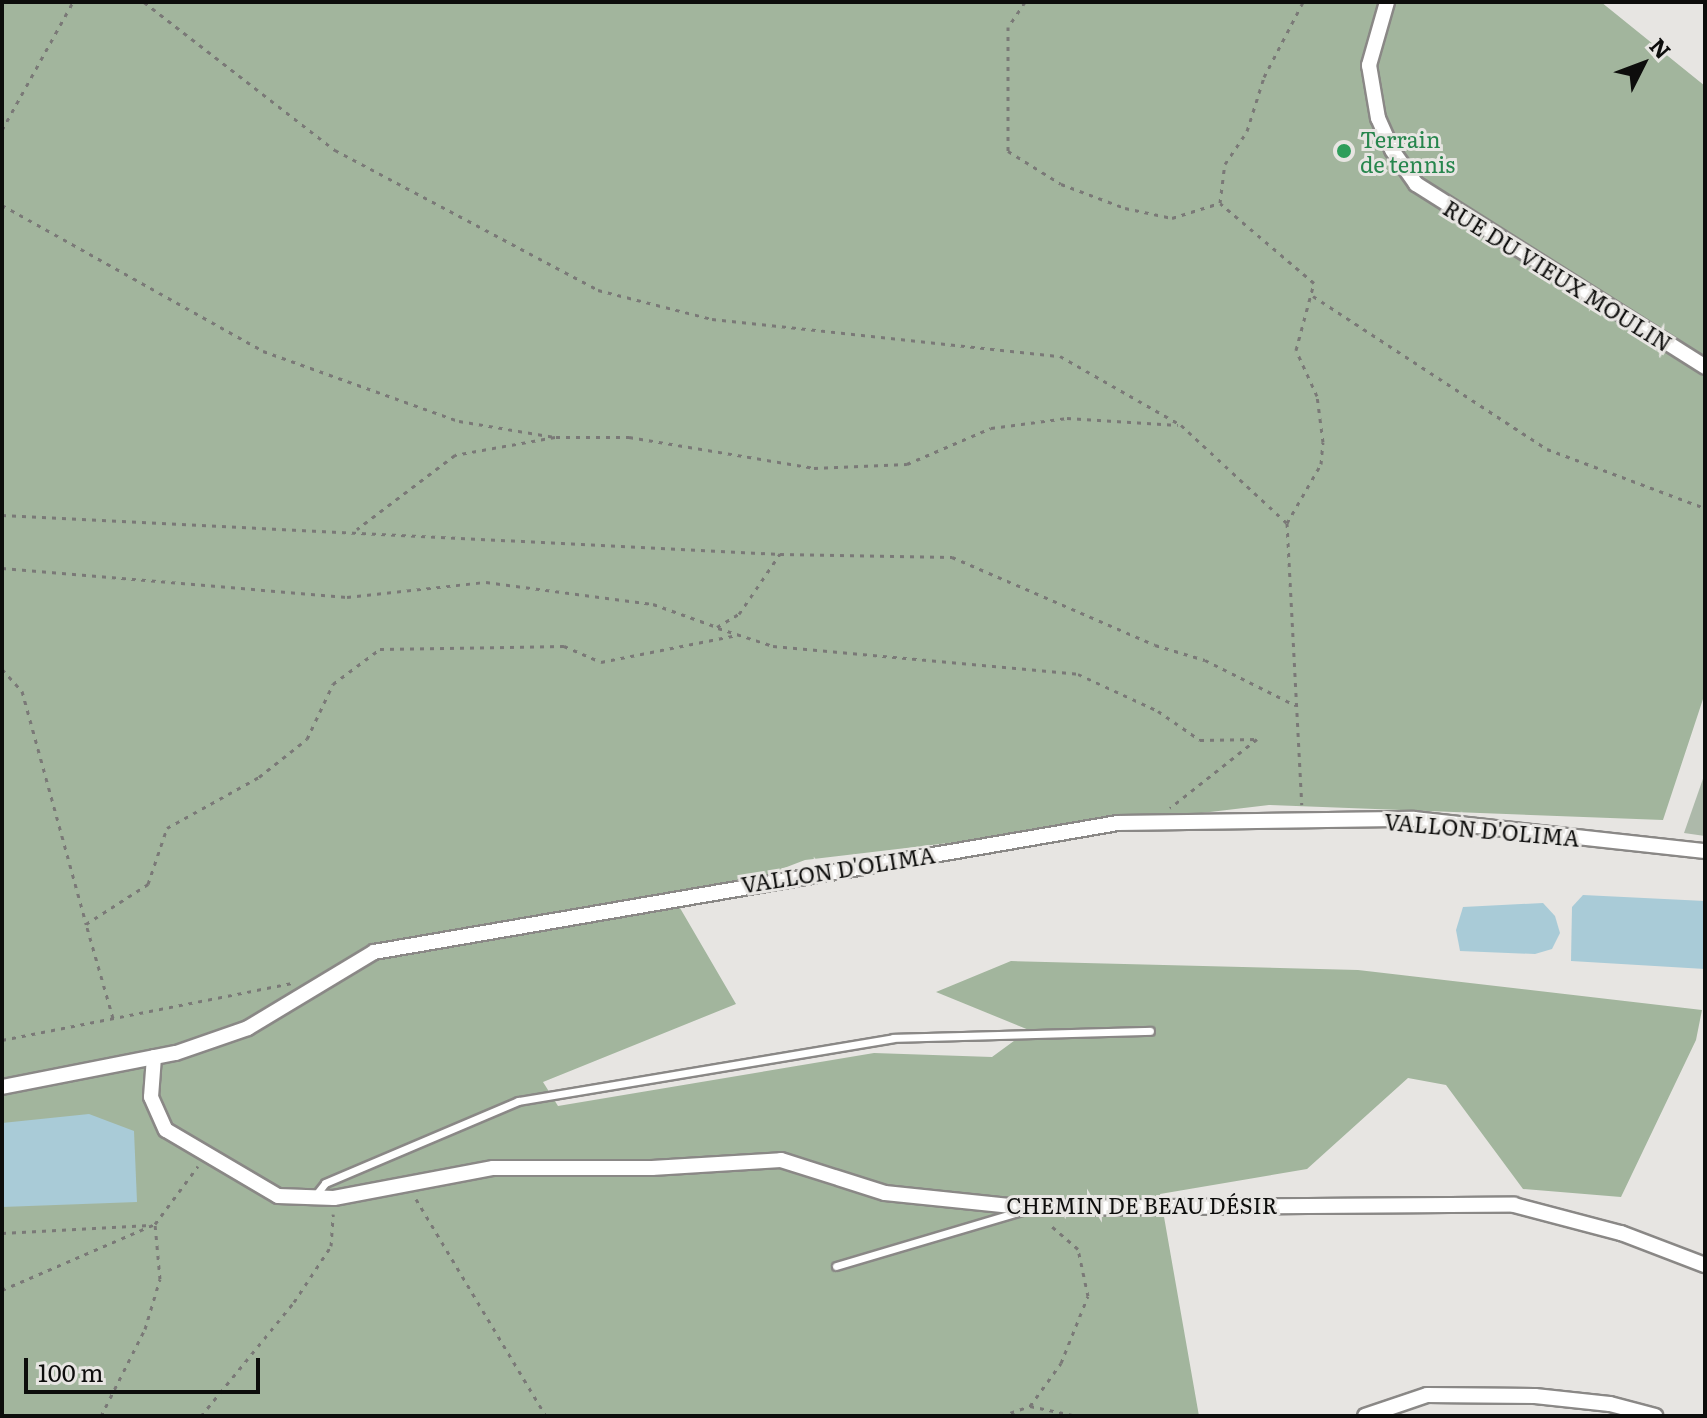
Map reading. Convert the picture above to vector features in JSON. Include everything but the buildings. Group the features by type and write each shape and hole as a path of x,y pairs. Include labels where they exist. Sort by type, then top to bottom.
{"street":[{"name":"RUE DU VIEUX MOULIN","path":"1387,2 1369,65 1378,118 1392,150 1416,184 1705,367"},
{"name":"VALLON D'OLIMA","path":"2,1087 154,1057 248,1028 374,952 847,866 1118,823 1414,819 1705,851"},
{"name":"CHEMIN DE BEAU DÉSIR","path":"154,1057 151,1097 166,1130 205,1157 278,1196 334,1198 493,1168 652,1168 781,1160 885,1193 1031,1208 1514,1205 1621,1233 1705,1265"},
{"path":"1365,1416 1427,1395 1535,1396 1610,1404 1655,1416"}],"lane":[{"path":"313,1197 325,1183 518,1101 893,1038 1150,1031"},
{"path":"836,1266 1031,1208"}],"path":[{"path":"2,130 73,2"},
{"path":"144,2 335,150 598,290 712,319 1060,356 1181,425 1287,523"},
{"path":"1025,2 1008,27 1008,151 1061,184 1125,208 1172,218 1220,203"},
{"path":"1220,203 1225,164 1247,131 1264,77 1303,2"},
{"path":"1220,203 1314,283 1296,350 1317,396 1323,442 1321,464 1287,523 1297,638 1295,705 1304,821"},
{"path":"2,205 263,351 459,421 555,437 629,437 814,468 907,464 991,428 1067,418 1181,425"},
{"path":"1311,295 1547,449 1705,508"},
{"path":"357,529 455,455 555,437"},
{"path":"2,515 357,529 780,554 952,557 1155,645 1205,660 1295,705"},
{"path":"717,627 739,614 780,554"},
{"path":"2,568 347,597 486,582 653,604 773,646 1078,674 1158,711 1200,740 1257,739 1151,822"},
{"path":"86,924 148,884 167,828 259,777 307,739 333,684 380,649 564,646 601,662 737,635"},
{"path":"2,669 22,691 113,1018"},
{"path":"2,1040 299,982"},
{"path":"2,1290 155,1224 205,1157"},
{"path":"406,1182 545,1415"},
{"path":"201,1416 294,1302 331,1246 334,1198"},
{"path":"1030,1406 1061,1363 1088,1296 1078,1249 1031,1208"},
{"path":"2,1233 155,1224"},
{"path":"101,1416 145,1329 160,1279 155,1224"},
{"path":"1001,1416 1030,1406 1077,1416"}],"green space":[{"path":"2,2 1601,2 1705,86 1705,693 1663,820 1269,805 805,860 680,908 736,1004 543,1082 558,1106 874,1053 992,1057 1029,1030 936,992 1011,961 1358,970 1702,1010 1696,1040 1621,1197 1523,1189 1446,1085 1408,1078 1307,1169 1160,1194 1199,1416 2,1416"},
{"path":"1705,773 1705,836 1684,833"}],"water":[{"path":"1583,895 1705,901 1705,969 1571,961 1572,907"},
{"path":"1543,903 1555,916 1560,933 1552,949 1535,954 1460,951 1456,930 1463,907"},
{"path":"89,1114 134,1131 137,1202 2,1207 2,1123"}],"place":[{"name":"Terrain de tennis","path":"1344,151"}]}
